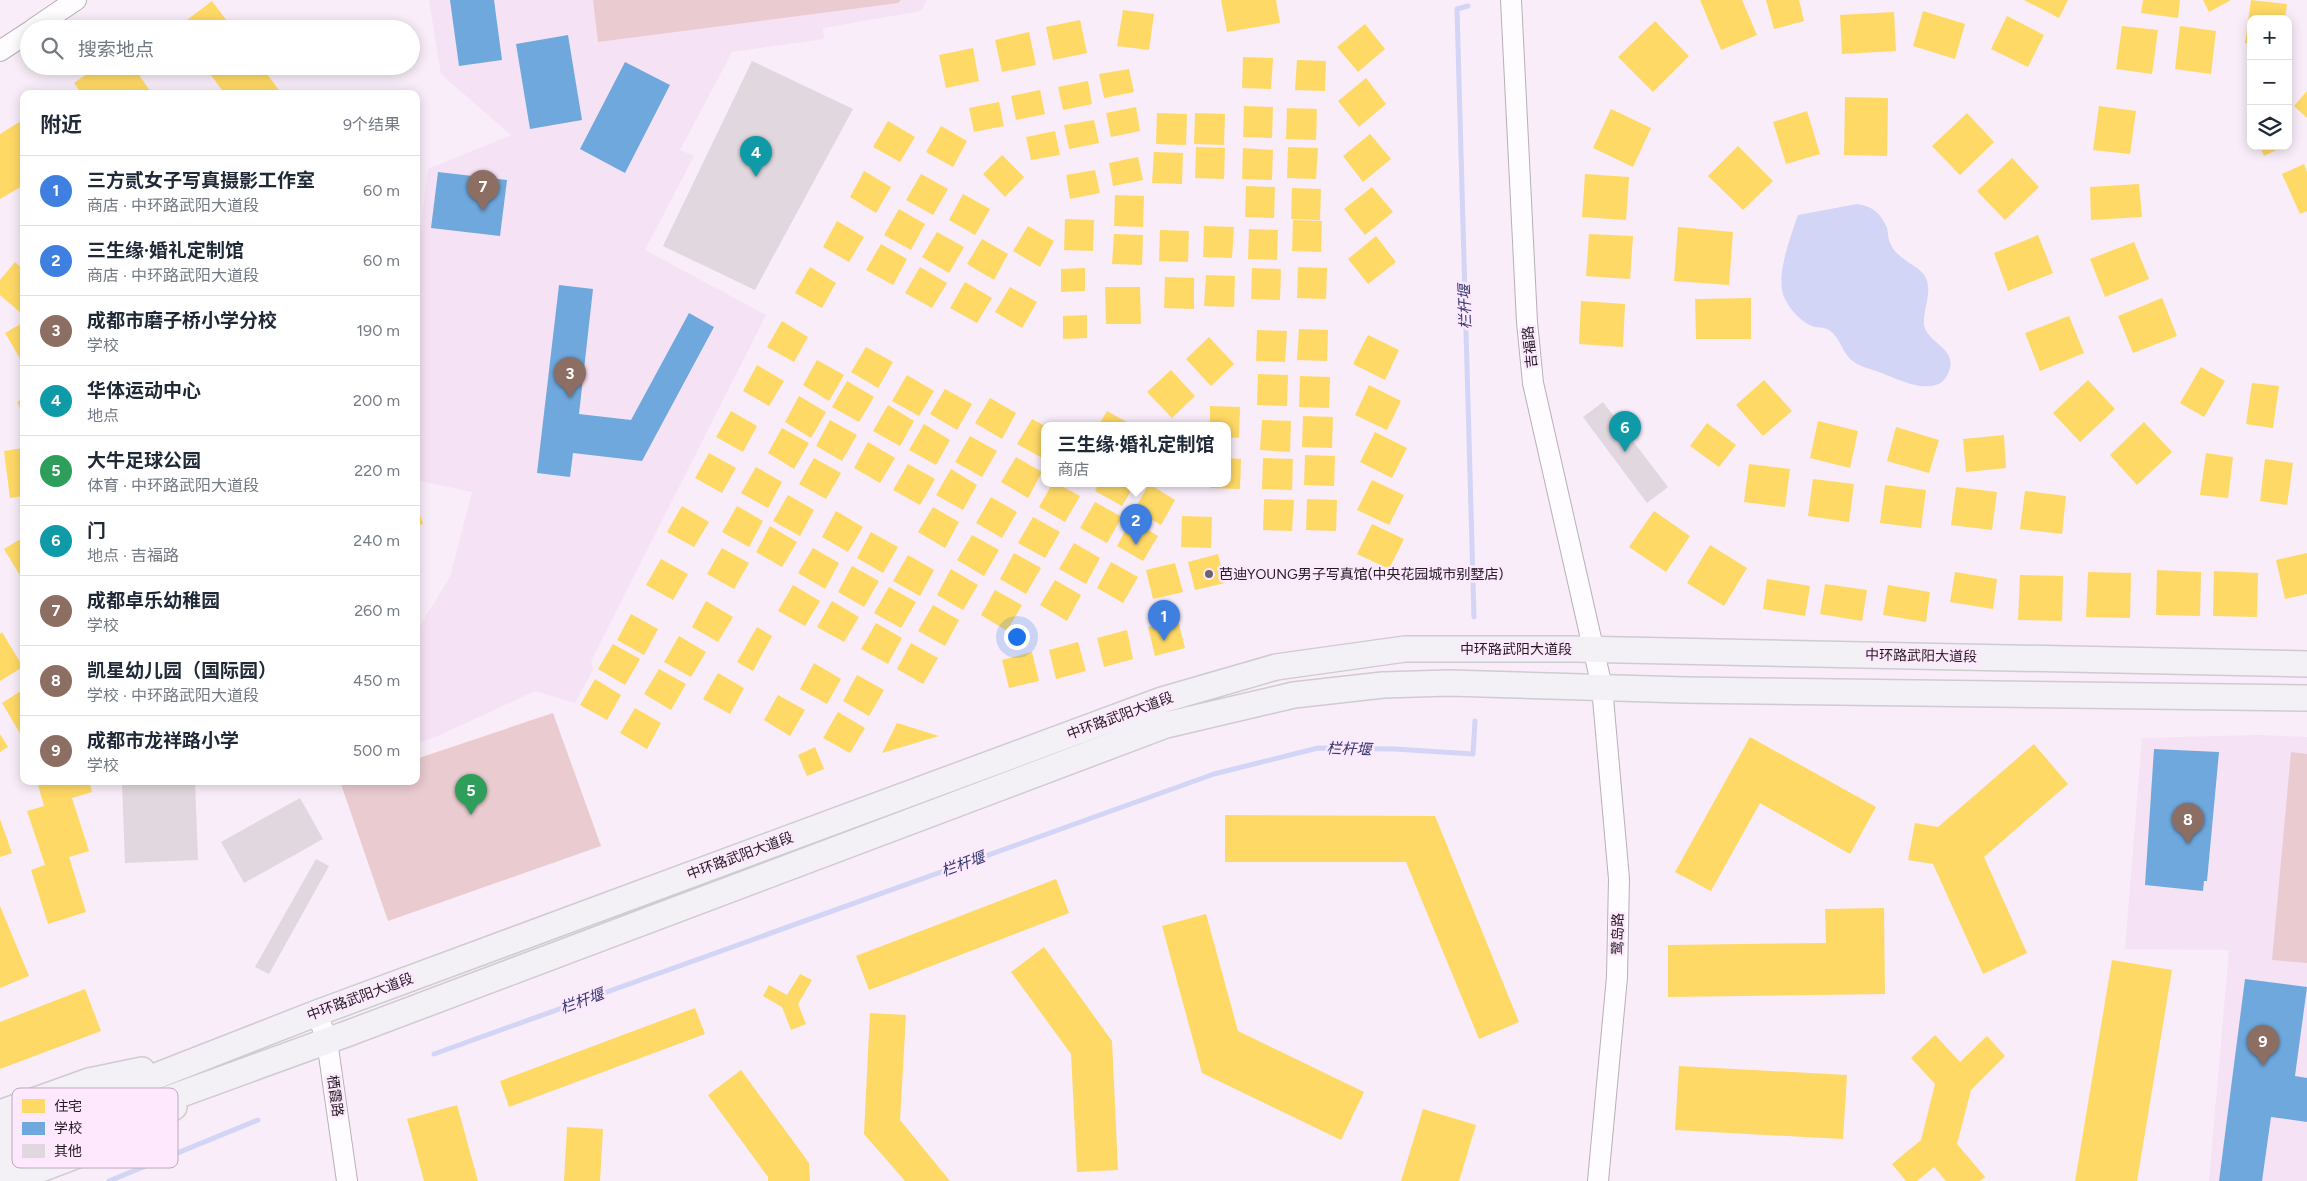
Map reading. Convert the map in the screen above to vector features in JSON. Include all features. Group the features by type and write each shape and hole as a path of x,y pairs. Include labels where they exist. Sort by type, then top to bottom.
{"main road":[{"name":"中环路武阳大道段","path":"125,1088 317,1013 1162,700 1267,670 1405,649 1592,650 2307,664"},
{"name":"中环路武阳大道段","path":"178,1096 1166,726 1294,695 1383,685 1449,683 2307,698"},
{"path":"69,1088 88,1081 201,1059"},
{"path":"178,1104 205,1086"},
{"path":"0,1114 12,1110"},
{"name":"中环路武阳大道段","path":"0,1136 12,1131"},
{"name":"中环路武阳大道段","path":"0,1160 12,1156"},
{"path":"9,1181 45,1168"}],"street":[{"path":"46,20 76,0"},
{"name":"吉福路","path":"1511,0 1527,322 1533,383 1592,650 1602,687"},
{"path":"0,50 20,38"},
{"name":"鹭岛路","path":"1598,1181 1618,977 1619,879 1602,687"},
{"name":"栖霞路","path":"317,1013 327,1041 347,1181"}],"shaded area":[{"path":"429,0 927,0 921,11 823,28 824,39 732,52 680,150 694,156 645,250 766,315 591,661 593,670 575,703 535,691 420,742 420,626 450,577 472,492 420,481 420,232 428,169 511,135 441,74"},
{"path":"593,0 901,0 898,3 598,42"},
{"path":"553,713 601,846 388,921 341,785 420,785 420,758"},
{"path":"2258,735 2307,737 2307,1181 2209,1181 2229,950 2125,949 2142,738"},
{"path":"2291,752 2307,754 2307,963 2272,960"}],"water":[{"path":"1857,204 1867,206 1879,214 1887,228 1892,247 1917,268 1927,280 1928,294 1924,316 1926,331 1946,351 1951,363 1944,380 1937,385 1927,386 1907,383 1857,364 1850,359 1833,333 1801,320 1785,299 1781,280 1782,269 1798,215"}],"building: 住宅":[{"path":"1221,0 1276,0 1280,23 1227,32"},
{"path":"1700,0 1742,0 1757,35 1721,50"},
{"path":"1766,0 1799,0 1804,21 1774,29"},
{"path":"2024,0 2068,0 2059,18"},
{"path":"2143,0 2180,0 2178,18 2141,13"},
{"path":"2203,0 2231,0 2209,12"},
{"path":"2251,0 2287,4 2286,15 2249,15"},
{"path":"212,1 226,20 187,20"},
{"path":"1123,10 1154,14 1149,50 1117,46"},
{"path":"1923,11 1965,24 1955,59 1913,46"},
{"path":"1894,12 1896,51 1842,54 1840,15"},
{"path":"2007,16 2044,35 2028,67 1991,49"},
{"path":"1080,20 1087,53 1053,60 1046,27"},
{"path":"1655,21 1689,56 1653,92 1618,57"},
{"path":"1365,24 1385,49 1358,72 1337,47"},
{"path":"2122,26 2158,30 2152,74 2116,69"},
{"path":"2180,26 2216,31 2211,74 2175,69"},
{"path":"1029,32 1036,65 1002,72 995,40"},
{"path":"973,48 979,81 946,88 939,55"},
{"path":"1243,57 1273,58 1271,89 1242,88"},
{"path":"1297,60 1326,61 1325,91 1295,90"},
{"path":"1129,69 1134,92 1104,98 1099,74"},
{"path":"85,75 139,75 149,90 79,90 74,83"},
{"path":"211,75 268,75 279,90 222,90"},
{"path":"1366,78 1386,104 1359,127 1338,101"},
{"path":"1088,81 1092,104 1063,110 1058,87"},
{"path":"1040,90 1045,114 1016,120 1011,96"},
{"path":"2307,91 2307,118 2294,106"},
{"path":"1845,97 1888,98 1887,156 1844,155"},
{"path":"999,102 1004,126 974,132 969,108"},
{"path":"1244,106 1273,107 1272,138 1243,137"},
{"path":"2099,106 2136,111 2130,154 2093,150"},
{"path":"1136,107 1140,131 1111,137 1106,113"},
{"path":"1287,108 1317,109 1316,140 1286,139"},
{"path":"1611,109 1651,128 1633,167 1593,148"},
{"path":"1807,111 1820,154 1786,164 1773,122"},
{"path":"1157,113 1187,114 1186,145 1156,144"},
{"path":"1195,113 1225,114 1224,145 1194,144"},
{"path":"1967,113 1994,142 1960,175 1932,146"},
{"path":"1094,120 1099,143 1069,149 1064,125"},
{"path":"888,121 915,137 900,162 873,147"},
{"path":"20,122 20,187 0,199 0,134"},
{"path":"941,126 967,141 953,167 926,152"},
{"path":"1055,131 1060,155 1031,160 1026,137"},
{"path":"1370,134 1391,159 1363,182 1343,156"},
{"path":"1738,146 1773,181 1743,210 1708,176"},
{"path":"1196,147 1225,148 1224,179 1195,178"},
{"path":"1288,147 1318,148 1316,179 1287,178"},
{"path":"1243,148 1273,150 1272,180 1242,179"},
{"path":"2262,150 2277,150 2264,156"},
{"path":"1154,152 1183,153 1182,184 1152,183"},
{"path":"1002,155 1024,177 1005,197 983,174"},
{"path":"1138,157 1143,180 1113,186 1109,163"},
{"path":"2012,158 2039,187 2005,220 1977,191"},
{"path":"2304,164 2307,172 2307,211 2300,214 2282,174"},
{"path":"1095,170 1100,193 1070,199 1066,175"},
{"path":"864,171 891,187 876,213 850,197"},
{"path":"921,174 948,189 933,215 906,200"},
{"path":"1585,174 1629,177 1626,220 1582,217"},
{"path":"2139,184 2142,217 2091,220 2090,187"},
{"path":"1246,186 1275,187 1274,218 1245,217"},
{"path":"1372,187 1393,212 1365,235 1344,209"},
{"path":"1292,188 1321,189 1320,220 1291,219"},
{"path":"963,194 990,209 975,235 949,220"},
{"path":"1115,195 1144,196 1143,227 1114,226"},
{"path":"899,209 925,224 911,250 884,235"},
{"path":"1065,219 1094,220 1093,251 1064,250"},
{"path":"1293,220 1322,221 1321,252 1292,251"},
{"path":"837,221 864,237 849,262 823,247"},
{"path":"1028,226 1054,241 1040,267 1013,251"},
{"path":"1204,226 1234,227 1232,258 1203,257"},
{"path":"1678,227 1733,232 1729,285 1674,281"},
{"path":"1249,229 1278,230 1277,260 1248,259"},
{"path":"1160,230 1189,231 1188,262 1159,261"},
{"path":"937,232 964,247 949,273 922,257"},
{"path":"1114,234 1143,235 1142,265 1112,264"},
{"path":"1589,234 1633,236 1630,279 1586,276"},
{"path":"2038,235 2053,273 2008,291 1994,253"},
{"path":"1376,236 1396,262 1368,284 1348,259"},
{"path":"982,239 1008,254 994,280 967,264"},
{"path":"2134,242 2149,279 2105,297 2090,259"},
{"path":"881,244 907,259 893,285 866,270"},
{"path":"15,262 20,266 20,312 0,295 0,280"},
{"path":"810,267 836,283 822,308 795,293"},
{"path":"920,267 947,283 932,308 905,293"},
{"path":"1298,267 1327,268 1326,299 1297,298"},
{"path":"1085,268 1085,291 1061,292 1061,269"},
{"path":"1252,268 1281,269 1280,300 1251,299"},
{"path":"1206,275 1235,276 1234,307 1204,306"},
{"path":"1165,277 1194,278 1194,309 1164,308"},
{"path":"965,282 992,298 977,323 950,308"},
{"path":"1010,287 1037,302 1022,328 995,312"},
{"path":"1105,287 1140,287 1141,324 1106,324"},
{"path":"1751,298 1751,339 1696,339 1695,299"},
{"path":"2162,298 2177,336 2133,353 2118,316"},
{"path":"1581,301 1625,304 1623,347 1579,344"},
{"path":"1087,315 1087,338 1063,339 1063,316"},
{"path":"2069,316 2084,353 2040,371 2025,333"},
{"path":"782,321 808,337 794,362 767,347"},
{"path":"20,324 20,359 5,333"},
{"path":"1299,329 1328,330 1327,361 1297,360"},
{"path":"1257,330 1287,331 1285,362 1256,361"},
{"path":"1368,335 1399,350 1385,380 1353,364"},
{"path":"1209,337 1234,364 1211,386 1186,359"},
{"path":"866,347 893,362 878,388 851,372"},
{"path":"817,360 844,375 829,401 803,385"},
{"path":"757,365 784,381 769,406 743,391"},
{"path":"2201,367 2225,381 2204,417 2180,403"},
{"path":"1171,370 1195,396 1172,418 1147,392"},
{"path":"1258,374 1288,375 1287,406 1257,405"},
{"path":"907,375 934,391 919,416 892,401"},
{"path":"1300,376 1330,377 1329,408 1299,407"},
{"path":"1764,380 1792,411 1763,436 1736,405"},
{"path":"2088,380 2115,409 2080,442 2053,413"},
{"path":"847,381 874,397 859,422 832,407"},
{"path":"2252,383 2279,386 2273,428 2246,424"},
{"path":"1369,385 1401,401 1387,430 1355,415"},
{"path":"945,389 972,404 957,430 930,414"},
{"path":"799,396 826,412 811,438 785,422"},
{"path":"990,398 1016,413 1002,439 975,423"},
{"path":"888,405 914,421 900,446 873,431"},
{"path":"1210,406 1240,407 1239,438 1231,437 1231,422 1210,422"},
{"path":"731,411 757,426 743,452 716,437"},
{"path":"1107,411 1127,422 1100,422"},
{"path":"1303,416 1333,417 1332,448 1302,447"},
{"path":"1032,419 1041,424 1041,457 1017,444"},
{"path":"830,420 857,435 842,461 816,446"},
{"path":"1262,420 1291,421 1290,452 1260,450"},
{"path":"1818,421 1858,431 1850,468 1810,458"},
{"path":"2144,422 2172,452 2137,485 2110,455"},
{"path":"1707,423 1736,445 1719,467 1690,446"},
{"path":"924,424 950,440 936,465 909,450"},
{"path":"1896,427 1939,440 1929,473 1887,461"},
{"path":"782,428 809,443 794,469 768,453"},
{"path":"1375,432 1407,448 1392,478 1360,462"},
{"path":"2004,435 2006,468 1966,472 1963,439"},
{"path":"970,436 997,451 982,477 955,462"},
{"path":"868,442 895,458 880,483 854,468"},
{"path":"20,449 20,497 10,498 4,451"},
{"path":"709,453 736,468 722,493 695,478"},
{"path":"2206,453 2233,457 2228,498 2200,495"},
{"path":"1305,455 1335,456 1334,486 1304,485"},
{"path":"1016,457 1041,471 1028,498 1001,482"},
{"path":"814,458 841,473 826,499 799,484"},
{"path":"1231,458 1241,459 1240,489 1210,488 1231,487"},
{"path":"1263,458 1293,459 1292,490 1262,489"},
{"path":"2265,459 2293,463 2287,505 2260,501"},
{"path":"908,464 935,479 920,505 893,490"},
{"path":"1749,464 1790,469 1785,507 1744,502"},
{"path":"756,467 782,482 768,508 741,493"},
{"path":"951,469 977,485 963,510 936,495"},
{"path":"1813,479 1854,484 1849,522 1808,516"},
{"path":"1372,480 1404,495 1389,525 1357,510"},
{"path":"1885,485 1926,490 1921,528 1880,523"},
{"path":"1050,487 1064,487 1080,496 1065,522 1039,507"},
{"path":"1097,487 1133,487 1122,506 1095,491"},
{"path":"1147,487 1154,487 1175,500 1161,525 1134,510"},
{"path":"1956,487 1997,492 1992,530 1951,525"},
{"path":"2025,491 2066,496 2062,534 2020,529"},
{"path":"788,495 814,510 800,536 773,521"},
{"path":"991,497 1017,512 1002,538 976,523"},
{"path":"1264,499 1294,500 1292,531 1263,530"},
{"path":"1307,499 1337,500 1336,531 1306,530"},
{"path":"1095,502 1122,517 1107,543 1080,528"},
{"path":"682,506 709,522 694,547 667,532"},
{"path":"737,506 763,521 749,547 722,532"},
{"path":"933,507 959,522 945,548 918,532"},
{"path":"836,511 863,527 848,552 822,537"},
{"path":"1654,511 1690,536 1666,572 1629,547"},
{"path":"1182,516 1212,517 1211,548 1181,547"},
{"path":"1033,517 1060,532 1045,558 1018,543"},
{"path":"1131,520 1158,536 1143,561 1117,546"},
{"path":"1372,524 1404,539 1389,569 1357,554"},
{"path":"770,526 797,542 782,567 756,552"},
{"path":"871,532 898,547 883,573 857,558"},
{"path":"972,535 999,550 984,576 957,560"},
{"path":"20,539 20,575 4,549"},
{"path":"1074,543 1100,558 1086,584 1059,569"},
{"path":"1710,545 1747,568 1724,606 1687,583"},
{"path":"722,548 749,563 734,589 707,574"},
{"path":"813,548 839,563 825,589 798,573"},
{"path":"1014,553 1041,568 1026,594 1000,579"},
{"path":"2307,553 2307,594 2285,599 2276,560"},
{"path":"1218,554 1225,583 1195,590 1188,562"},
{"path":"908,555 934,570 920,596 893,581"},
{"path":"661,559 688,574 673,600 646,585"},
{"path":"1111,562 1138,577 1123,603 1097,588"},
{"path":"1175,563 1183,592 1153,599 1146,570"},
{"path":"852,566 879,581 864,607 838,592"},
{"path":"951,569 978,585 963,610 937,595"},
{"path":"2157,570 2201,572 2200,616 2156,615"},
{"path":"2214,571 2258,573 2257,617 2213,616"},
{"path":"1955,572 1997,579 1993,609 1950,602"},
{"path":"2088,572 2131,573 2130,618 2086,617"},
{"path":"2020,575 2063,576 2062,621 2018,620"},
{"path":"1767,579 1810,586 1805,616 1763,609"},
{"path":"1055,580 1081,595 1067,621 1040,605"},
{"path":"1825,584 1867,590 1862,621 1820,614"},
{"path":"793,585 820,601 805,626 778,611"},
{"path":"1888,585 1930,592 1926,622 1883,615"},
{"path":"889,587 916,602 901,628 874,613"},
{"path":"995,590 1022,605 1007,631 981,615"},
{"path":"706,601 733,617 718,642 692,627"},
{"path":"832,601 859,617 844,642 817,627"},
{"path":"933,605 959,620 945,646 918,631"},
{"path":"631,614 658,629 644,655 617,640"},
{"path":"1178,620 1185,648 1155,656 1148,627"},
{"path":"876,623 902,638 888,664 861,649"},
{"path":"757,627 772,636 753,671 737,662"},
{"path":"1127,630 1133,659 1104,667 1097,638"},
{"path":"2,632 20,662 20,669 0,681 0,634"},
{"path":"679,636 706,652 691,677 664,662"},
{"path":"1078,642 1086,671 1056,679 1049,650"},
{"path":"911,643 938,658 923,684 897,669"},
{"path":"613,644 640,659 625,685 598,669"},
{"path":"1032,652 1039,681 1009,688 1002,660"},
{"path":"814,663 841,679 827,704 800,689"},
{"path":"659,669 686,684 671,710 644,694"},
{"path":"718,673 744,688 730,714 703,699"},
{"path":"857,675 884,690 869,716 843,701"},
{"path":"595,679 621,695 607,720 580,705"},
{"path":"20,692 20,733 2,703"},
{"path":"778,695 805,710 790,736 764,720"},
{"path":"635,708 661,723 647,749 620,733"},
{"path":"838,712 865,728 850,753 823,738"},
{"path":"897,723 939,736 882,753"},
{"path":"0,734 8,747 0,752"},
{"path":"1750,737 1876,807 1850,854 1760,803 1711,891 1675,872"},
{"path":"2034,744 2068,784 1984,857 2027,953 1983,974 1933,864 1908,860 1915,823 1938,827"},
{"path":"815,747 824,769 807,776 798,755"},
{"path":"38,785 90,785 92,792 72,798 89,851 69,857 86,912 48,924 31,870 45,865 27,811 44,806"},
{"path":"1225,815 1435,816 1519,1022 1479,1039 1406,862 1225,862"},
{"path":"0,819 12,853 0,857"},
{"path":"1056,879 1069,913 869,990 856,956"},
{"path":"0,906 29,976 0,988"},
{"path":"1884,908 1885,994 1668,997 1668,945 1826,943 1825,909"},
{"path":"1206,914 1238,1031 1364,1092 1341,1140 1202,1073 1162,926"},
{"path":"1044,947 1112,1041 1118,1170 1077,1172 1071,1054 1011,972"},
{"path":"2112,960 2172,970 2137,1181 2075,1181"},
{"path":"800,974 812,980 798,1004 806,1024 791,1030 782,1007 763,996 769,985 787,995"},
{"path":"85,989 101,1031 0,1069 0,1022"},
{"path":"695,1008 705,1034 509,1107 500,1081"},
{"path":"870,1013 906,1015 900,1120 950,1181 905,1181 864,1134"},
{"path":"1935,1035 1960,1062 1987,1036 2005,1056 1971,1090 1957,1144 1985,1177 1980,1181 1946,1181 1934,1167 1917,1181 1906,1181 1892,1164 1921,1140 1935,1084 1911,1058"},
{"path":"1679,1066 1847,1075 1843,1139 1675,1130"},
{"path":"741,1070 809,1163 810,1181 768,1181 768,1177 708,1095"},
{"path":"457,1105 478,1181 424,1181 407,1119"},
{"path":"1423,1109 1476,1125 1459,1181 1401,1181"},
{"path":"567,1127 603,1129 600,1181 564,1181"}],"building: 学校":[{"path":"450,0 494,0 502,60 459,66"},
{"path":"568,35 582,120 530,129 516,44"},
{"path":"625,62 670,85 625,173 580,149"},
{"path":"438,172 507,180 500,236 431,228"},
{"path":"559,285 593,289 579,414 631,420 689,313 714,327 642,461 573,453 570,477 537,473"},
{"path":"2154,749 2219,752 2207,881 2204,881 2203,891 2145,885"},
{"path":"2245,979 2307,987 2295,1076 2307,1078 2307,1122 2271,1117 2262,1181 2219,1181"}],"building: 其他":[{"path":"752,61 853,109 755,290 663,246"},
{"path":"1603,402 1668,487 1647,503 1583,417"},
{"path":"122,785 195,785 198,860 125,863"},
{"path":"300,798 323,839 244,883 221,842"},
{"path":"316,859 329,866 269,974 255,967"}],"waterway":[{"name":"栏杆堰","path":"1468,6 1457,9 1474,617"},
{"name":"栏杆堰","path":"434,1054 1214,774 1318,748 1395,749 1473,754 1475,721"},
{"name":"栏杆堰","path":"178,1153 258,1120"},
{"name":"栏杆堰","path":"109,1181 141,1168"}],"place":[{"name":"华体运动中心","path":"756,177"},
{"name":"成都卓乐幼稚园","path":"483,211"},
{"name":"成都市磨子桥小学分校","path":"570,398"},
{"name":"门","path":"1625,452"},
{"name":"三生缘·婚礼定制馆","path":"1136,545"},
{"name":"芭迪YOUNG男子写真馆(中央花园城市别墅店)","path":"1209,574"},
{"name":"三方贰女子写真摄影工作室","path":"1164,641"},
{"name":"大牛足球公园","path":"471,815"},
{"name":"凯星幼儿园（国际园）","path":"2188,844"},
{"name":"成都市龙祥路小学","path":"2263,1066"}]}
